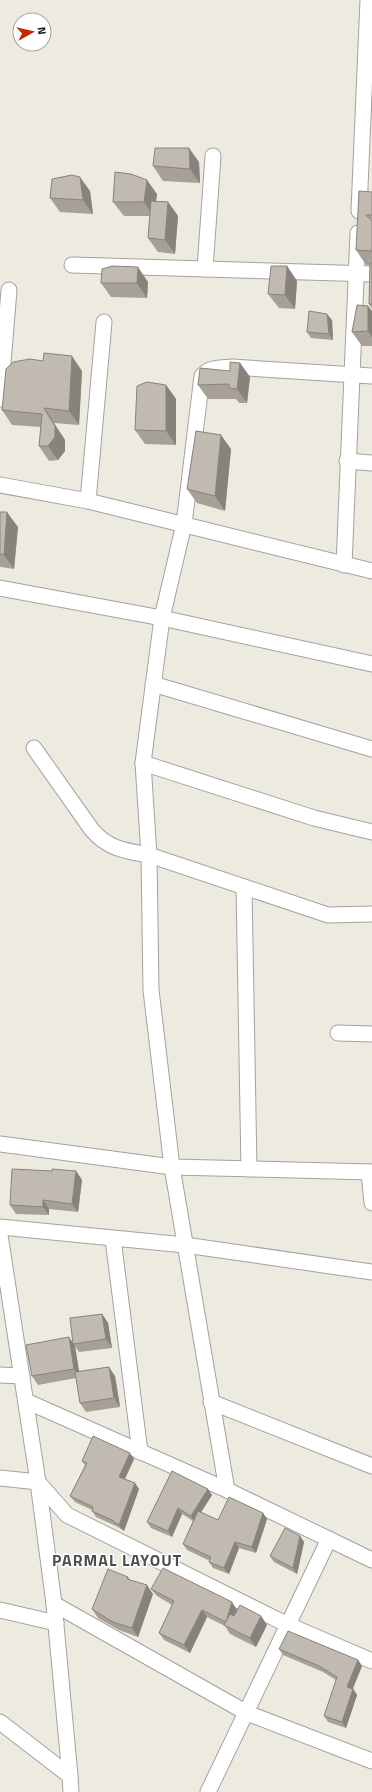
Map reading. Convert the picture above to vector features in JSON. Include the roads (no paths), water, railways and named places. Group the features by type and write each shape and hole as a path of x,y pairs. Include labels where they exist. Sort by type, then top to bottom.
{"street":[{"path":"344,565 347,461 368,0"},
{"path":"205,269 213,156"},
{"path":"72,265 372,274"},
{"path":"0,399 9,290"},
{"path":"88,501 104,322"},
{"path":"227,1490 172,1167 151,990 149,855 143,763 153,684 162,618 184,524 200,382 206,372 232,367 372,376"},
{"path":"347,461 372,462"},
{"path":"0,485 88,501 372,571"},
{"path":"0,588 162,618 372,664"},
{"path":"153,684 372,749"},
{"path":"34,748 100,838 120,850 149,855 328,916 372,914"},
{"path":"143,763 314,818 372,832"},
{"path":"244,887 249,1169"},
{"path":"338,1033 372,1034"},
{"path":"0,1144 172,1167 371,1172 372,1203"},
{"path":"0,1227 185,1245 372,1272"},
{"path":"0,1235 4,1284 26,1401 54,1604 71,1792"},
{"path":"113,1239 140,1452"},
{"path":"0,1375 22,1376"},
{"path":"26,1401 227,1490 372,1560"},
{"path":"212,1402 372,1466"},
{"path":"0,1478 38,1482 67,1515 288,1624 372,1661"},
{"path":"208,1792 329,1539"},
{"path":"54,1604 247,1713 372,1761"},
{"path":"0,1610 56,1623"},
{"path":"0,1722 70,1776"}],"district":[{"name":"PARMAL LAYOUT","path":"117,1560"}]}
